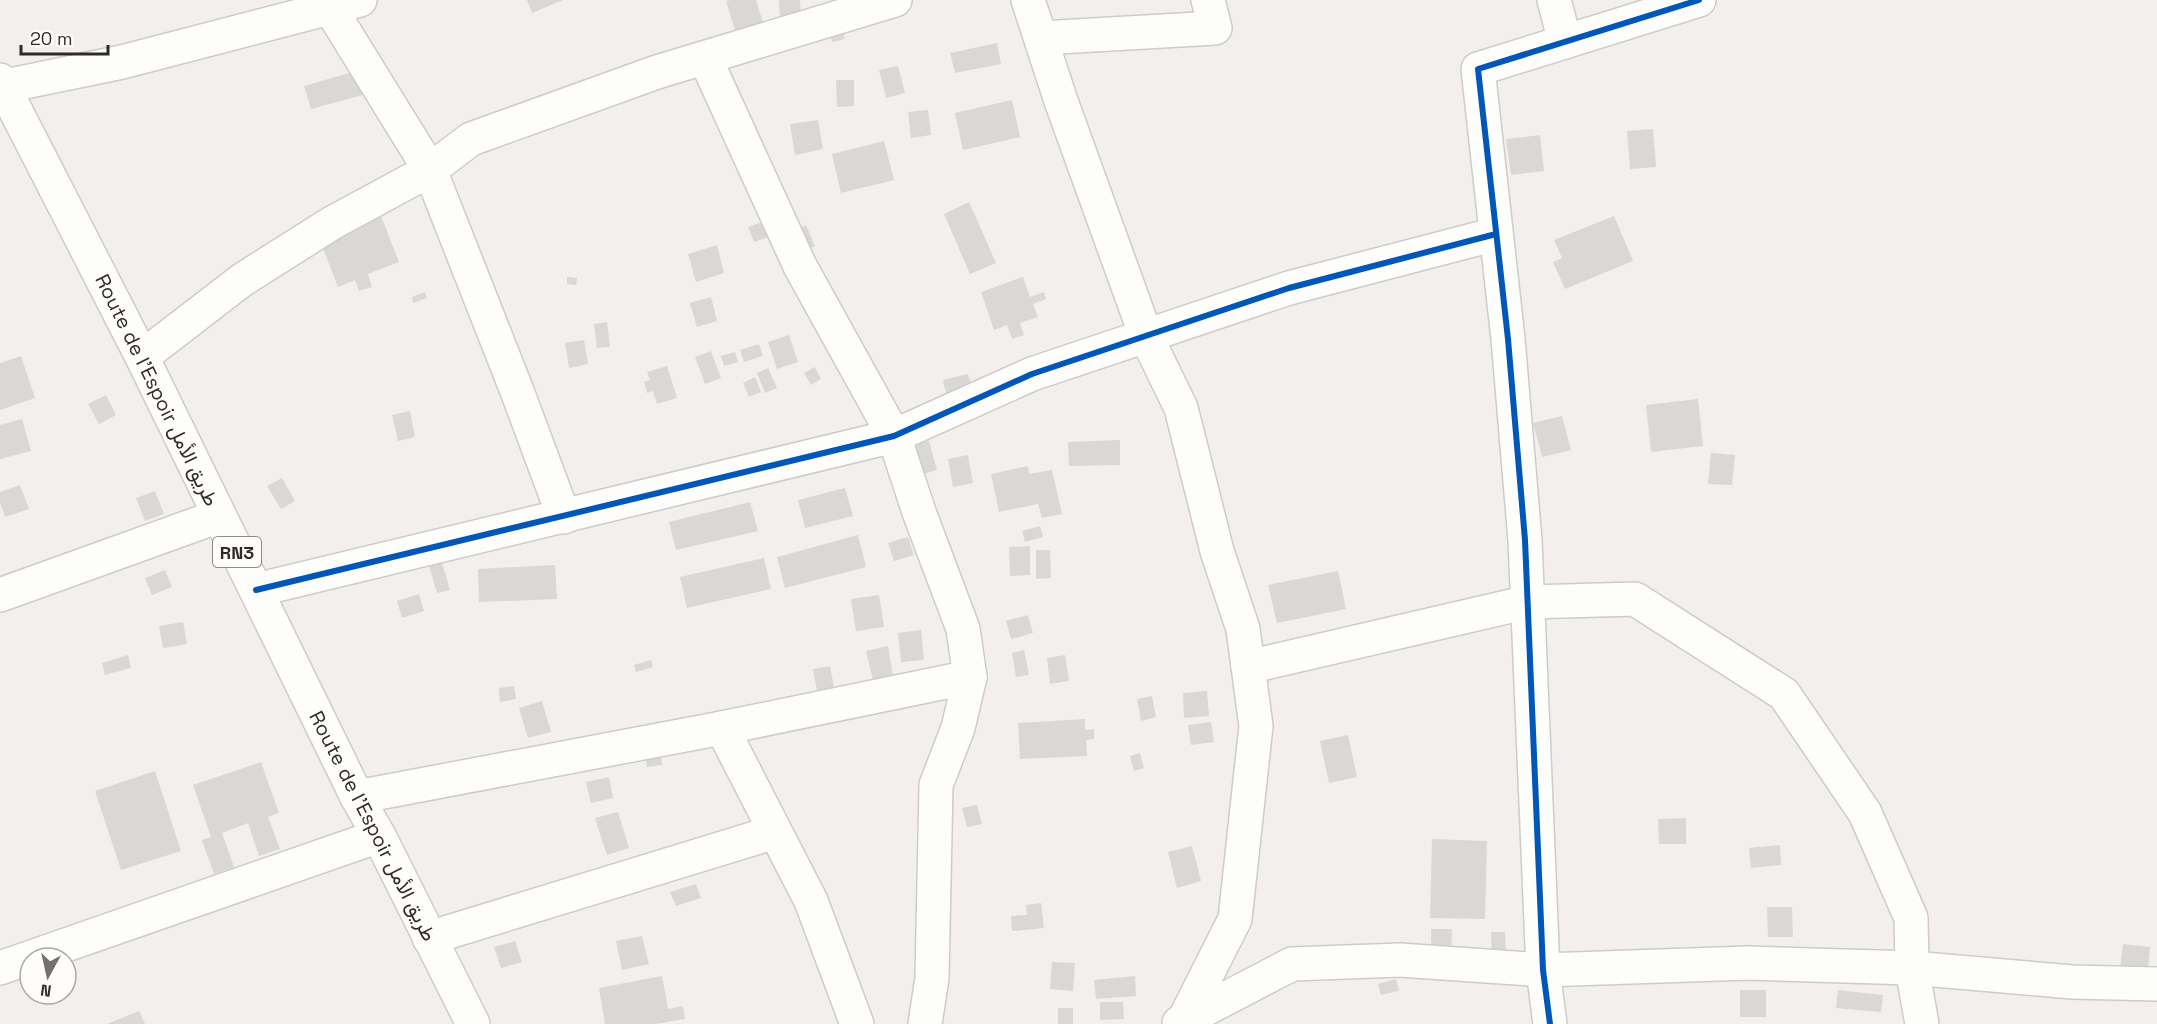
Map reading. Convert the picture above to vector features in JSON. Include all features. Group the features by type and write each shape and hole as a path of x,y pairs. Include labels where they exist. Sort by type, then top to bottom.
{"main road":[{"path":"142,357 242,280 332,223 430,170 471,139 657,72 858,6 896,0"},
{"path":"1028,0 1146,336 1181,408 1217,551 1243,629 1256,726 1235,919 1182,1023"},
{"path":"1041,38 1215,28 1208,0"},
{"path":"1554,0 1565,42"},
{"path":"1550,1024 1544,970 1525,540 1509,351 1478,69 1699,0"},
{"path":"1,84 122,62 339,2 430,170 564,517"},
{"path":"705,58 800,266 894,436 963,630 970,677 958,728 936,785 932,978 925,1024"},
{"name":"Route de l’Espoir طريق الأمل","path":"1,84 142,357 357,797 379,836 473,1024"},
{"path":"256,590 894,436 1032,374 1289,288 1496,234"},
{"path":"0,595 219,516"},
{"path":"1248,667 1528,602 1635,599 1784,694 1865,813 1911,918 1912,968 1922,1024"},
{"path":"357,797 722,728 970,677"},
{"path":"722,728 811,901 857,1024"},
{"path":"429,938 775,832"},
{"path":"0,968 379,836"},
{"path":"1182,1023 1292,964 1400,960 1544,970 1748,963 1912,968 2072,982 2157,984"}],"building":[{"path":"527,0 563,0 532,13"},
{"path":"756,0 764,26 736,34 726,1"},
{"path":"779,0 800,0 801,16 780,17"},
{"path":"841,25 845,39 832,42 828,28"},
{"path":"997,43 1001,64 955,73 950,53"},
{"path":"898,66 905,93 886,98 879,70"},
{"path":"356,71 363,95 311,109 304,86"},
{"path":"836,80 854,80 854,106 837,107"},
{"path":"1012,100 1020,137 963,150 955,113"},
{"path":"928,110 931,135 911,138 908,112"},
{"path":"818,120 823,149 795,155 790,124"},
{"path":"1653,129 1656,167 1630,169 1627,131"},
{"path":"1540,135 1544,171 1511,175 1506,139"},
{"path":"884,141 894,180 841,193 832,154"},
{"path":"969,202 996,263 970,274 944,214"},
{"path":"381,216 399,262 368,274 372,287 359,291 355,280 338,287 319,238"},
{"path":"1614,216 1633,261 1565,289 1553,262 1562,258 1554,240"},
{"path":"762,222 768,237 754,242 748,227"},
{"path":"806,225 815,246 798,253 789,232"},
{"path":"717,245 724,273 696,282 688,254"},
{"path":"567,277 577,278 576,285 567,284"},
{"path":"1023,277 1030,297 1044,292 1046,299 1033,304 1038,317 1020,323 1024,335 1012,339 1007,325 994,330 981,292"},
{"path":"425,292 427,298 413,303 412,297"},
{"path":"711,297 717,321 697,327 690,303"},
{"path":"607,322 610,347 597,348 594,324"},
{"path":"789,335 798,362 777,369 768,342"},
{"path":"584,340 588,364 569,368 565,343"},
{"path":"759,344 763,356 744,362 740,350"},
{"path":"711,351 721,378 705,384 695,357"},
{"path":"735,352 738,362 724,366 721,356"},
{"path":"21,356 35,398 0,410 0,363"},
{"path":"667,366 677,398 657,404 653,391 647,393 644,382 650,380 647,372"},
{"path":"815,367 821,379 811,385 804,373"},
{"path":"768,368 777,388 765,393 757,373"},
{"path":"968,374 973,392 947,398 943,380"},
{"path":"755,377 761,392 749,397 743,383"},
{"path":"106,395 116,415 99,424 88,404"},
{"path":"1698,399 1703,446 1651,452 1646,405"},
{"path":"410,411 415,437 398,441 392,415"},
{"path":"1562,416 1571,450 1542,457 1533,423"},
{"path":"22,419 31,451 0,459 0,425"},
{"path":"1120,440 1120,465 1069,466 1068,442"},
{"path":"929,441 937,470 920,475 912,445"},
{"path":"1711,453 1735,455 1732,485 1708,484"},
{"path":"968,455 973,483 953,487 948,459"},
{"path":"1028,466 1029,474 1052,470 1062,514 1042,518 1038,504 999,512 991,474"},
{"path":"282,478 295,501 281,509 267,486"},
{"path":"20,485 29,509 5,517 0,503 0,492"},
{"path":"845,488 853,516 805,528 798,500"},
{"path":"155,491 164,514 145,521 136,498"},
{"path":"750,502 758,531 676,550 669,522"},
{"path":"1040,526 1043,537 1025,542 1022,531"},
{"path":"858,535 866,567 785,588 777,557"},
{"path":"908,537 914,555 894,561 888,543"},
{"path":"1030,546 1030,575 1010,576 1009,547"},
{"path":"1036,550 1050,550 1051,578 1036,579"},
{"path":"764,558 771,589 687,608 680,577"},
{"path":"442,563 450,590 437,593 429,566"},
{"path":"555,565 557,599 479,602 478,569"},
{"path":"165,570 172,587 152,595 145,578"},
{"path":"1338,571 1346,609 1277,623 1268,585"},
{"path":"419,594 424,611 402,618 397,601"},
{"path":"879,595 884,627 856,631 851,599"},
{"path":"1028,615 1033,633 1011,639 1006,621"},
{"path":"183,622 187,644 163,648 159,626"},
{"path":"921,630 924,660 901,662 898,633"},
{"path":"888,646 893,676 873,680 866,651"},
{"path":"1024,650 1029,675 1016,677 1012,653"},
{"path":"128,655 131,668 105,675 102,663"},
{"path":"1065,655 1069,681 1050,684 1047,658"},
{"path":"651,660 653,667 636,672 634,665"},
{"path":"830,666 835,693 818,696 813,669"},
{"path":"514,686 516,699 500,702 499,688"},
{"path":"1207,691 1209,716 1184,718 1183,693"},
{"path":"1152,696 1156,717 1141,721 1137,699"},
{"path":"542,701 551,732 528,738 519,708"},
{"path":"1085,719 1085,730 1094,729 1094,739 1086,740 1087,756 1020,759 1018,723"},
{"path":"1211,722 1214,742 1191,745 1188,725"},
{"path":"1348,735 1357,777 1329,783 1320,741"},
{"path":"661,750 662,765 647,767 645,751"},
{"path":"1140,753 1144,768 1134,771 1130,756"},
{"path":"261,762 279,813 268,817 280,849 259,856 248,823 222,833 234,867 214,874 202,840 211,837 193,785"},
{"path":"155,771 181,851 121,870 95,791"},
{"path":"609,777 613,798 591,803 586,782"},
{"path":"977,805 982,824 967,827 962,808"},
{"path":"618,812 629,848 607,855 595,818"},
{"path":"1686,818 1686,844 1659,844 1658,819"},
{"path":"1432,839 1487,841 1485,919 1430,918"},
{"path":"1780,845 1781,865 1751,868 1749,848"},
{"path":"1192,846 1201,881 1177,888 1168,852"},
{"path":"696,884 701,898 676,906 670,892"},
{"path":"1041,903 1044,928 1012,931 1011,916 1027,915 1026,905"},
{"path":"1767,907 1792,907 1793,937 1768,937"},
{"path":"1431,929 1452,929 1451,958 1431,958"},
{"path":"1491,932 1505,932 1506,954 1492,955"},
{"path":"642,936 649,964 622,970 616,941"},
{"path":"515,941 522,962 501,968 494,947"},
{"path":"2123,944 2150,947 2147,979 2119,976"},
{"path":"1052,962 1075,963 1073,991 1050,989"},
{"path":"662,976 668,1009 683,1006 685,1019 655,1024 605,1024 599,988"},
{"path":"1135,976 1136,996 1096,999 1094,980"},
{"path":"1396,979 1399,991 1381,995 1378,984"},
{"path":"1740,990 1766,990 1766,1017 1740,1017"},
{"path":"1838,990 1883,995 1881,1012 1836,1008"},
{"path":"1100,1002 1123,1002 1124,1019 1100,1020"},
{"path":"1058,1008 1073,1008 1073,1024 1058,1024"},
{"path":"139,1011 145,1024 107,1024"}],"cycle path":[{"path":"1550,1024 1543,970 1525,540 1508,339 1478,69 1699,0"},
{"path":"256,590 894,436 1032,374 1289,288 1496,234"}]}
